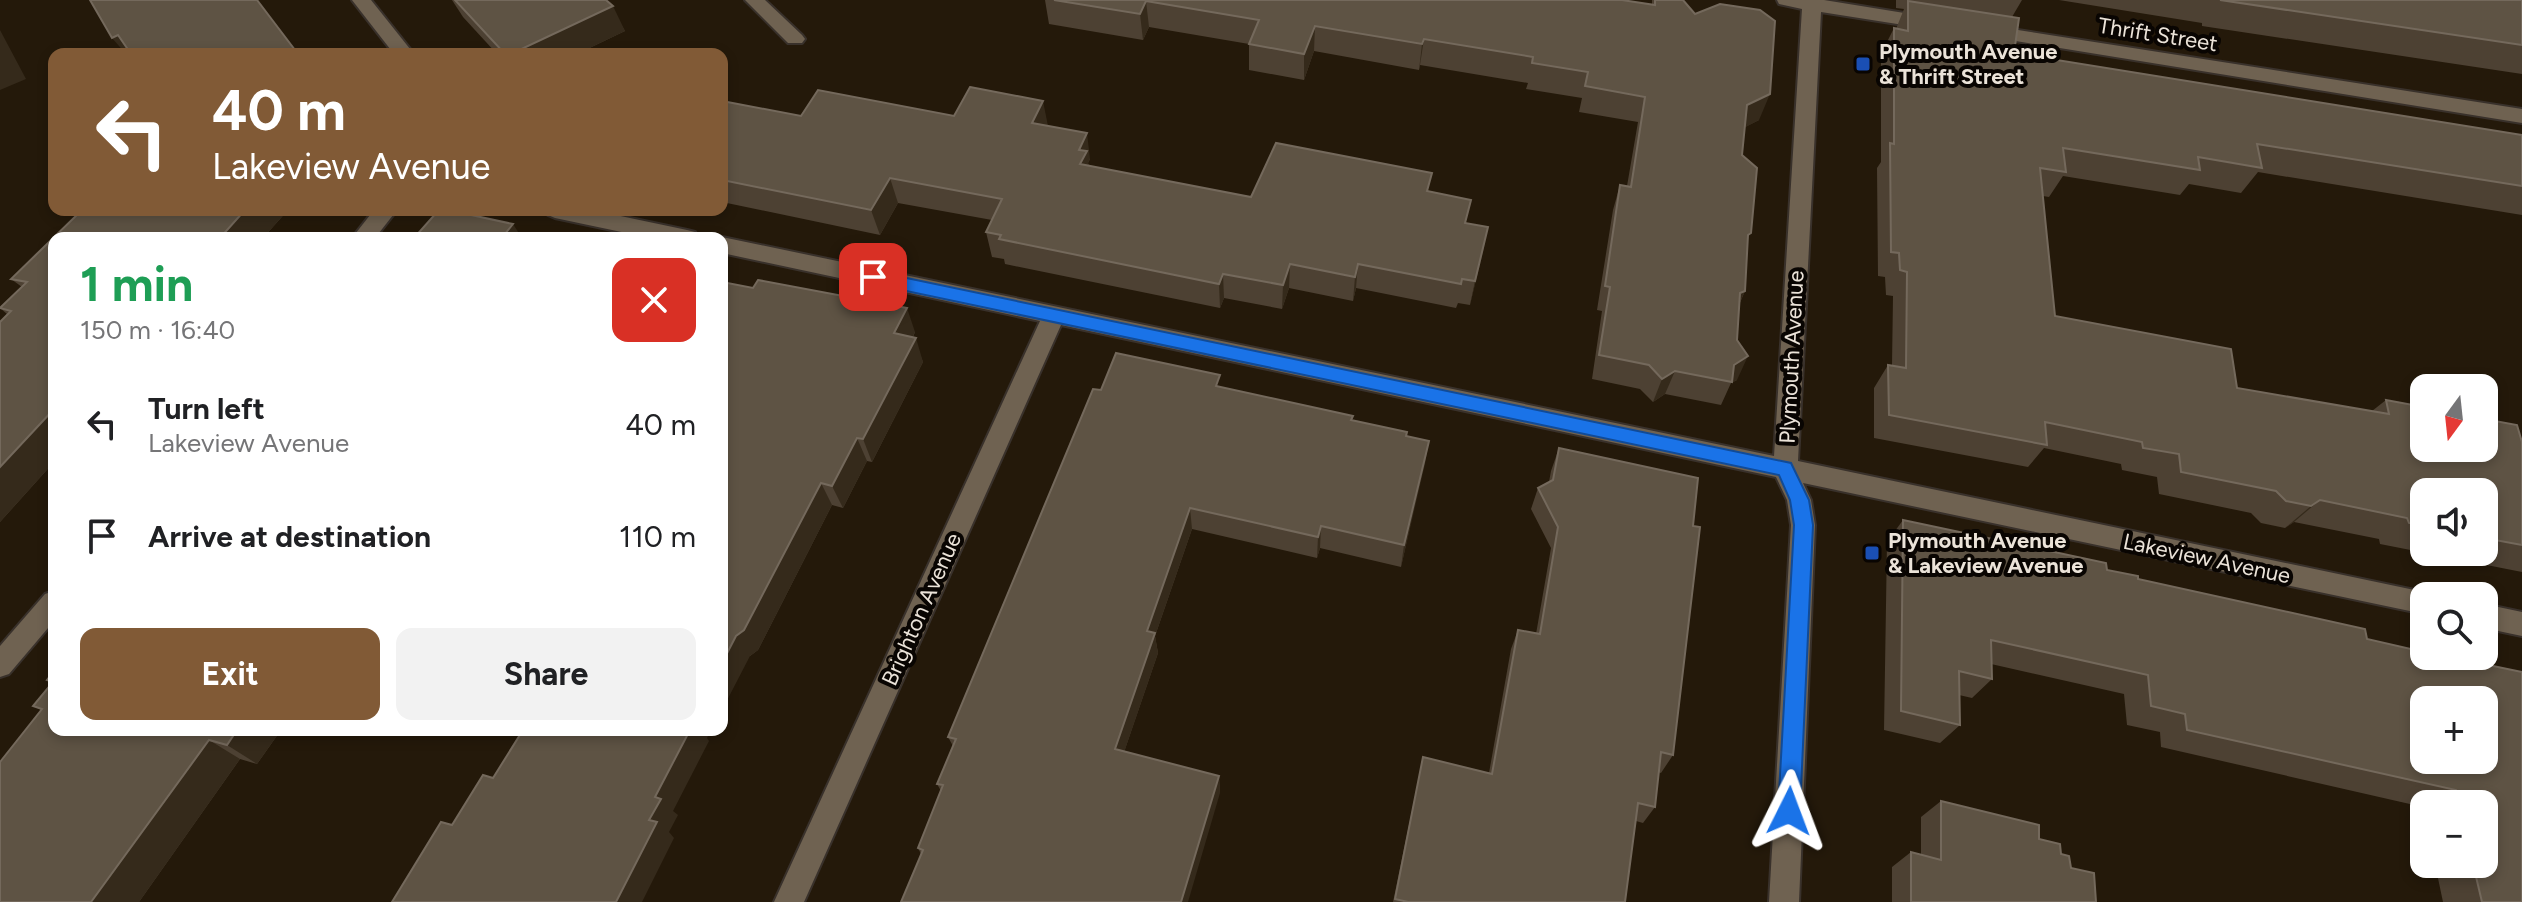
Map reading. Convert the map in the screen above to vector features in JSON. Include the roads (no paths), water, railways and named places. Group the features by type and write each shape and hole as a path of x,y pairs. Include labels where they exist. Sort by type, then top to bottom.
{"street":[{"path":"361,0 399,48"},
{"path":"754,0 795,39"},
{"name":"Thrift Street","path":"1786,0 2522,116"},
{"name":"Plymouth Avenue","path":"1784,902 1803,525 1799,500 1785,469 1812,2"},
{"path":"368,232 381,216"},
{"path":"583,216 659,232"},
{"name":"Lakeview Avenue","path":"728,246 2410,600"},
{"name":"Brighton Avenue","path":"789,902 1054,315"},
{"path":"0,665 48,609"},
{"path":"2498,619 2522,624"}],"place":[{"name":"Plymouth Avenue & Thrift Street","path":"1863,64"},
{"name":"Plymouth Avenue & Lakeview Avenue","path":"1872,553"}]}
